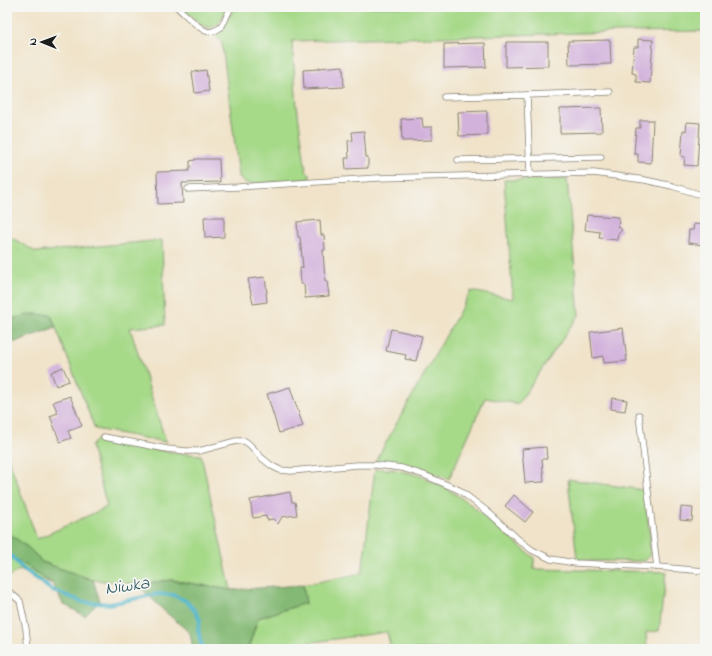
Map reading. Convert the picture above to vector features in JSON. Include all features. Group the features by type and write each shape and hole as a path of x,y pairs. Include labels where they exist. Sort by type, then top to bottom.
{"lane":[{"path":"177,7 201,28 211,32 221,26 231,7"},
{"path":"444,97 610,92"},
{"path":"527,95 530,175"},
{"path":"458,160 601,156"},
{"path":"188,189 378,178 594,173 635,178 705,196"},
{"path":"639,415 657,567"},
{"path":"104,437 167,449 186,451 199,451 236,441 245,441 262,458 280,470 291,471 357,465 377,465 402,468 424,475 459,490 488,512 532,550 551,559 575,563 705,571"},
{"path":"7,590 20,601 26,629 28,649"}],"green space":[{"path":"181,7 227,7 221,20 212,28 202,25"},
{"path":"234,7 705,7 705,31 292,41 297,107 306,171 310,175 310,179 249,184 242,181 239,176 222,44 216,35 224,27"},
{"path":"567,179 579,315 518,404 485,398 449,479 424,470 402,465 375,462 471,291 513,299 504,180"},
{"path":"7,235 36,252 162,240 165,325 130,328 166,442 95,429 51,315 33,314 7,320"},
{"path":"33,314 51,315 56,327 7,345 7,320"},
{"path":"98,439 162,451 201,455 231,590 171,580 137,584 93,580 42,562 30,549 11,535 7,530 7,454 37,539 107,507 91,446"},
{"path":"375,469 392,469 418,475 446,488 470,504 534,558 534,569 666,572 659,631 646,632 647,649 391,649 387,632 261,649 248,649 258,618 305,603 303,585 362,573"},
{"path":"568,479 644,490 650,535 650,556 645,561 592,561 577,559"},
{"path":"7,530 11,535 30,549 42,562 93,580 100,601 85,616 63,604 53,584 19,561 7,560"},
{"path":"7,560 19,561 53,584 19,570 7,578"},
{"path":"171,580 231,590 303,585 306,603 258,618 248,649 193,649 190,633 161,608 137,584"}],"building":[{"path":"638,39 653,40 650,83 636,82 636,74 632,73 634,47 638,47"},
{"path":"610,40 611,64 569,65 568,41"},
{"path":"506,42 548,42 548,66 506,67"},
{"path":"485,43 486,67 444,68 444,44"},
{"path":"343,66 344,87 304,89 303,70"},
{"path":"206,70 209,91 195,93 192,72"},
{"path":"601,108 602,132 560,133 560,109"},
{"path":"487,111 487,135 459,136 458,112"},
{"path":"422,118 423,127 432,127 432,140 402,141 401,119"},
{"path":"640,120 653,120 651,163 638,162 638,154 634,154 636,128 640,128"},
{"path":"687,122 700,123 697,166 684,165 685,157 681,156 683,130 686,131"},
{"path":"364,131 368,168 346,169 345,158 349,158 348,141 353,140 352,132"},
{"path":"195,159 219,159 220,182 182,183 183,203 158,204 157,172 189,171 190,161"},
{"path":"587,215 619,217 618,226 622,230 618,234 617,240 599,238 600,232 585,230"},
{"path":"204,217 224,217 224,237 205,238"},
{"path":"320,220 321,235 324,235 325,250 323,250 325,281 327,281 329,296 305,298 304,284 301,284 300,268 303,268 297,222"},
{"path":"694,224 705,225 704,245 688,243 689,230 693,230"},
{"path":"265,277 267,302 253,304 248,279"},
{"path":"623,328 627,361 604,363 603,356 593,358 590,332"},
{"path":"391,329 422,336 416,361 405,359 406,355 386,351"},
{"path":"63,367 69,381 56,386 51,372"},
{"path":"290,387 303,426 279,433 267,394"},
{"path":"70,396 82,426 68,431 71,438 60,442 50,416 58,413 53,402"},
{"path":"612,398 627,400 625,411 611,409"},
{"path":"546,447 547,459 542,459 544,482 525,483 522,449"},
{"path":"290,492 292,502 295,502 297,515 282,517 278,524 273,519 267,520 266,516 253,518 250,500"},
{"path":"514,495 533,512 525,522 505,506"},
{"path":"681,507 693,508 692,521 680,520"}],"waterway":[{"name":"Niwka","path":"7,552 24,570 52,590 83,602 110,604 157,594 173,595 186,601 195,611 200,620 198,629 201,644 206,649"}]}
